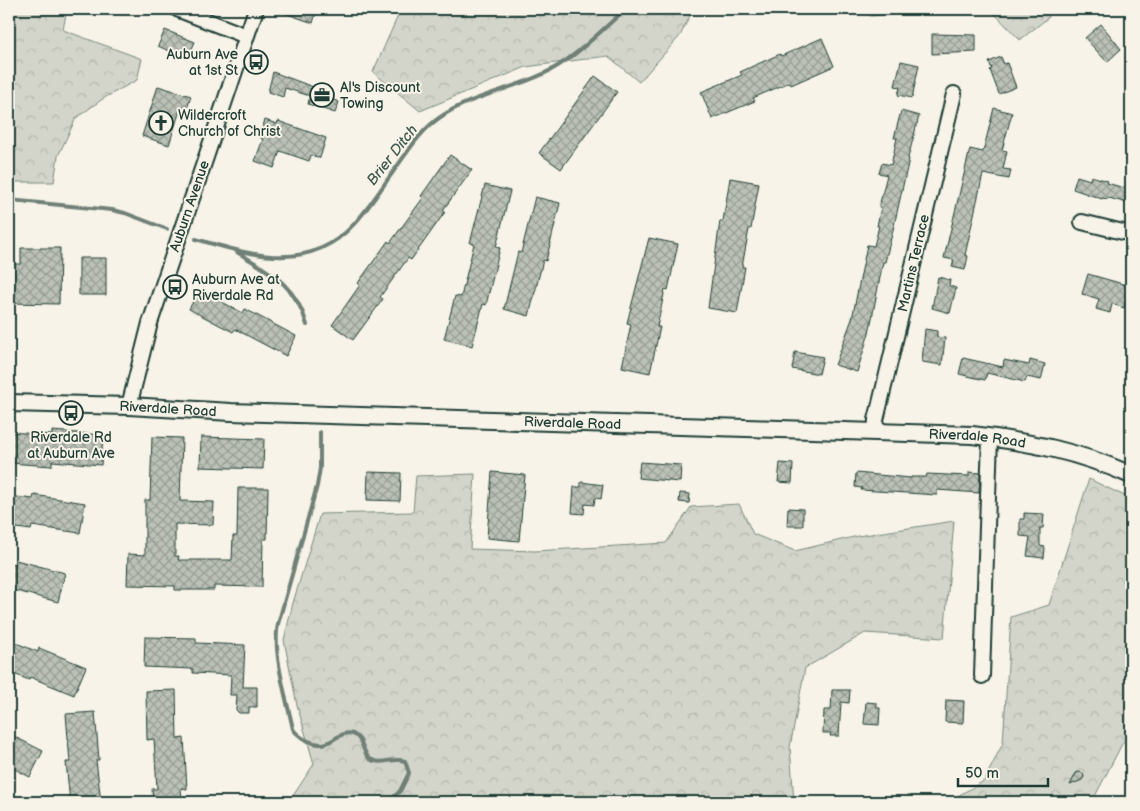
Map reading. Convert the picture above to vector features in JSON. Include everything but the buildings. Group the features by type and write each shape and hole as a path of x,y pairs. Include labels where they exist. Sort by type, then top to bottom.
{"main road":[{"name":"Riverdale Road","path":"9,403 129,406 231,412 875,432 990,438 1015,440 1058,448 1131,475"}],"street":[{"path":"178,9 246,36"},
{"name":"Auburn Avenue","path":"129,406 150,323 256,9"},
{"name":"Martins Terrace","path":"875,432 877,415 954,94"},
{"path":"1082,222 1131,234"},
{"path":"982,676 990,438"}],"green space":[{"path":"9,9 67,9 63,30 142,59 137,80 104,98 76,118 58,156 54,182 9,182"},
{"path":"401,9 540,9 559,16 566,9 693,9 680,36 639,82 608,56 526,67 420,111 373,72"},
{"path":"867,9 953,9 870,16"},
{"path":"990,9 1049,9 1049,17 1020,40"},
{"path":"475,474 470,549 535,551 666,543 691,507 739,504 753,534 795,551 858,536 954,521 944,638 865,633 805,668 790,747 794,802 289,802 314,764 297,705 284,640 293,603 320,514 413,512 416,476"},
{"path":"1089,479 1131,499 1131,733 1122,744 1092,802 947,802 984,781 1003,743 1011,617 1049,605"}],"waterway":[{"name":"Brier Ditch","path":"196,239 238,250 279,256 299,255 318,250 337,240 370,205 414,143 439,118 464,104 530,80 555,68 587,44 626,9"},
{"name":"Brier Ditch","path":"9,200 112,210 167,229"},
{"path":"237,252 270,273 288,289 296,299 307,325"},
{"path":"320,432 320,468 317,486 278,624 277,648 281,676 293,729 303,738 313,743 323,744 342,734 349,733 357,736 370,759 378,762 405,761 409,773 400,791 389,802"}],"place":[{"name":"Auburn Ave at 1st St","path":"256,62"},
{"name":"Al's Discount Towing","path":"322,95"},
{"name":"Wildercroft Church of Christ","path":"161,123"},
{"name":"Auburn Ave at Riverdale Rd","path":"175,287"},
{"name":"Riverdale Rd at Auburn Ave","path":"71,413"}]}
